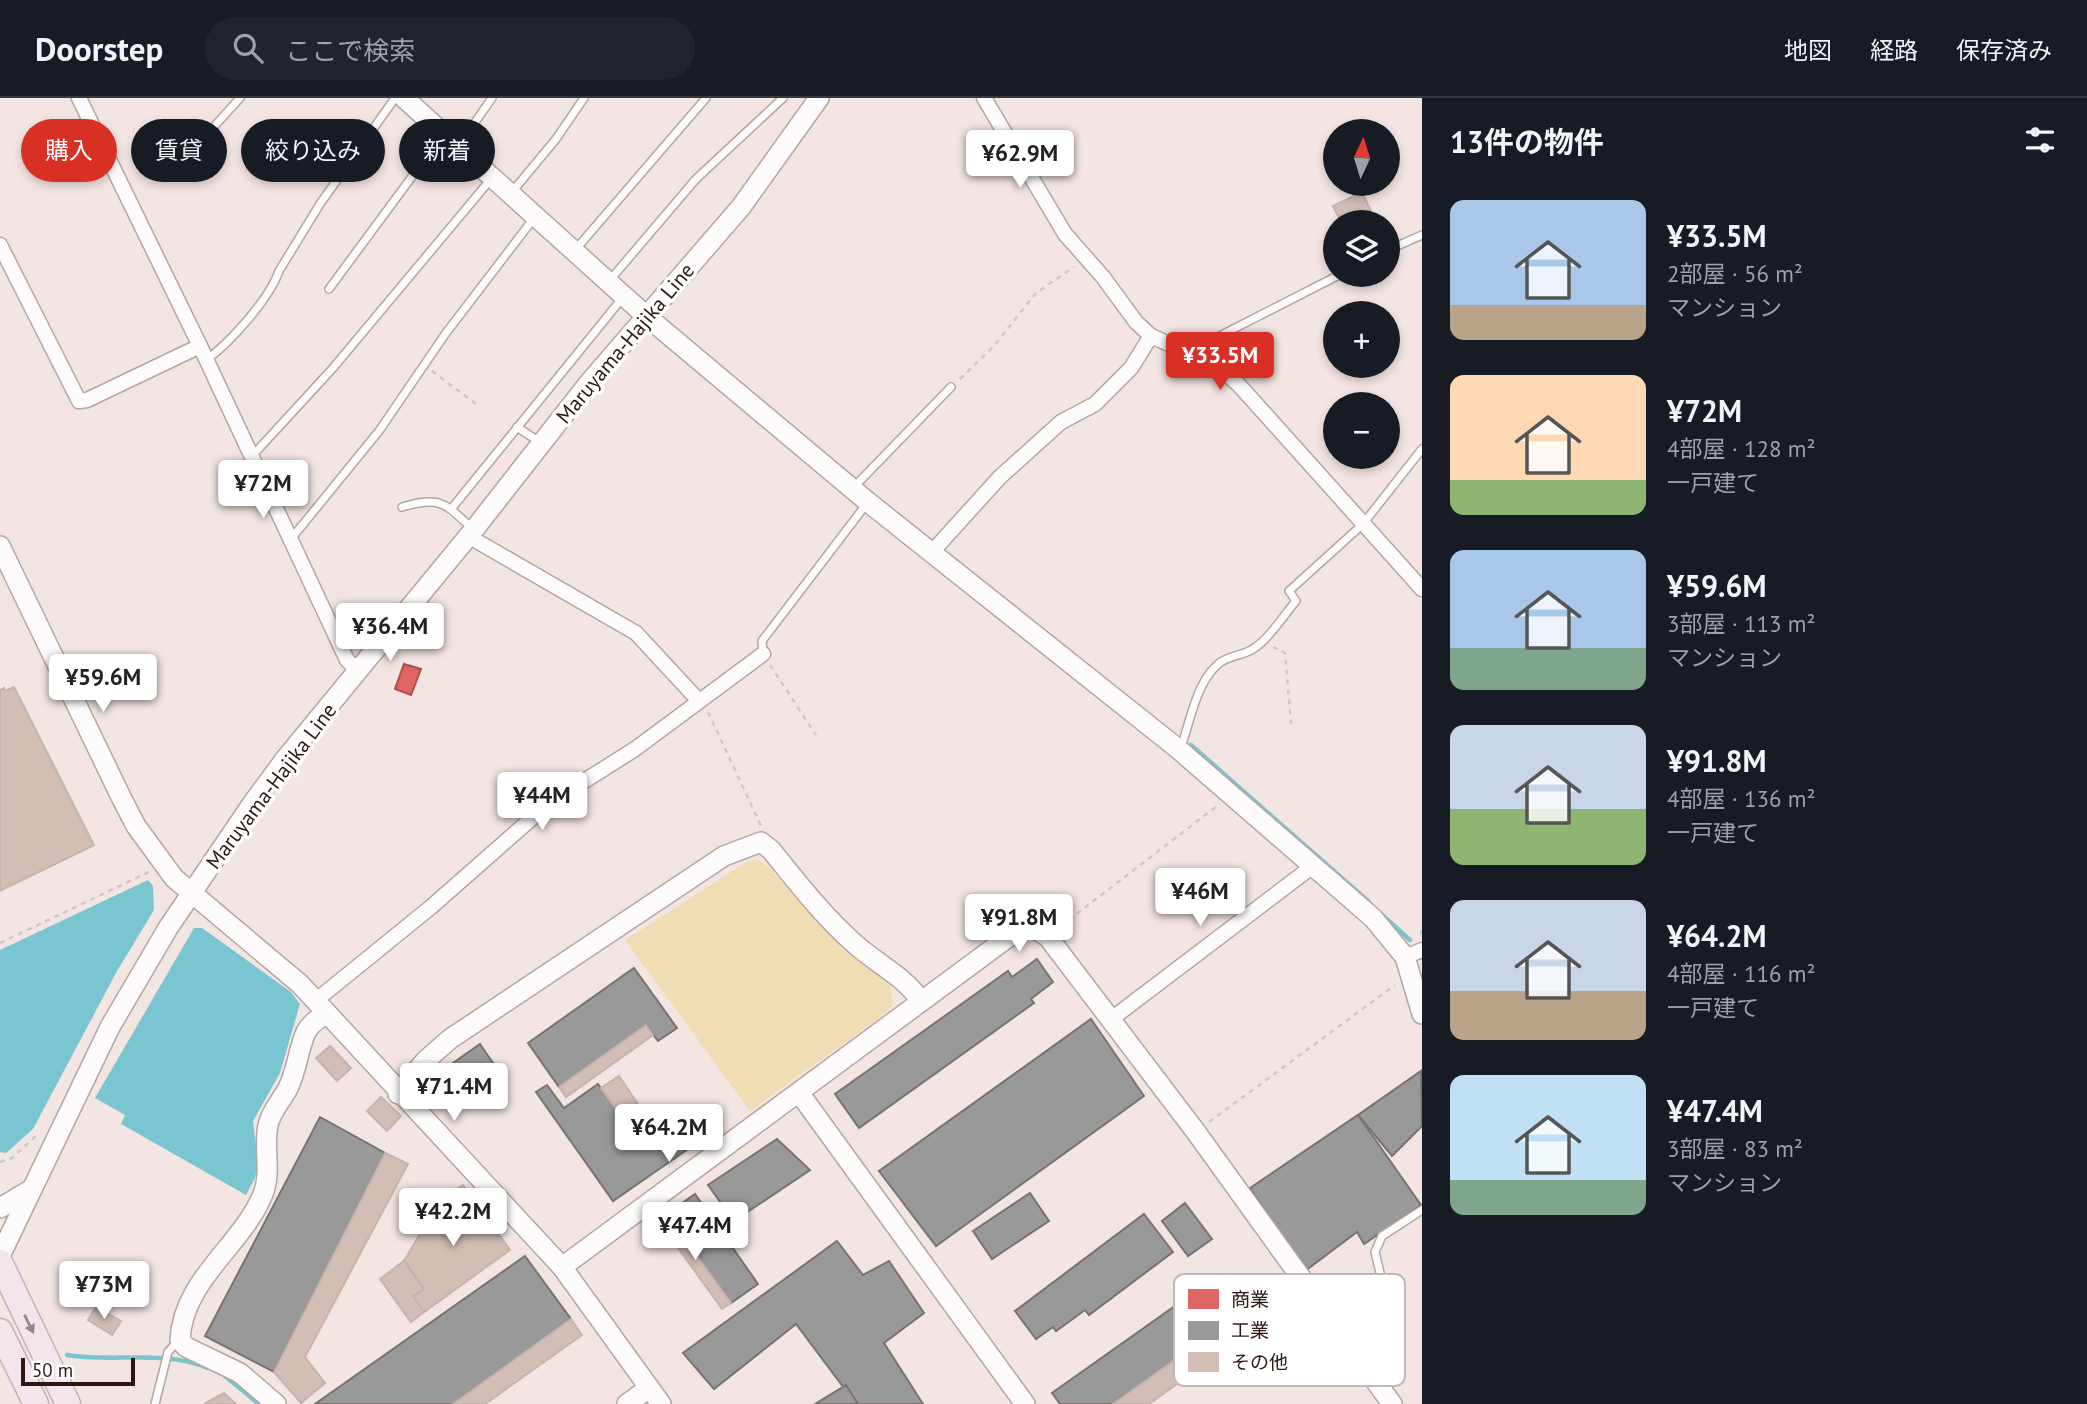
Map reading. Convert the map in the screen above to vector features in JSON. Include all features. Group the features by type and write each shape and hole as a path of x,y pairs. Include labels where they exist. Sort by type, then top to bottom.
{"highway":[{"path":"0,1262 68,1404"},
{"path":"0,1331 10,1369 36,1404"}],"street":[{"path":"79,98 200,346 347,660 358,671"},
{"path":"404,98 428,119"},
{"path":"984,98 1065,234 1151,336 1216,366 1239,385 1422,589"},
{"name":"Maruyama-Hajika Line","path":"0,1256 110,1027 168,928 286,758 645,315 741,207 814,100"},
{"path":"495,179 645,315 868,502 1177,748 1373,918 1413,954 1414,981 1422,1013"},
{"path":"0,245 79,401 87,400 200,346"},
{"path":"932,552 1000,477 1061,422 1095,404 1131,368 1151,336"},
{"path":"471,533 636,633 699,701"},
{"path":"0,546 136,826 174,878 191,895 285,970 562,1267 655,1396 627,1404"},
{"path":"276,1404 240,1373 174,1346 186,1311 209,1269 244,1228 263,1195 269,1174 268,1124 288,1088 307,1031 320,1008 548,804 635,748 763,654"},
{"path":"398,1094 425,1061 450,1039 724,856 761,842 822,913 857,946 911,986 921,1001"},
{"path":"1110,1020 1312,866"},
{"path":"562,1267 800,1094 1018,930 1033,927 1048,937 1196,1132 1298,1274"},
{"path":"800,1094 1025,1404"},
{"path":"0,1208 33,1187"},
{"path":"1378,1386 1392,1404"}],"lane":[{"path":"221,119 240,98"},
{"path":"206,360 247,319 275,282 320,204 396,98"},
{"path":"471,119 492,98"},
{"path":"510,195 556,139 584,98"},
{"path":"573,252 706,98"},
{"path":"608,282 696,179 783,98"},
{"path":"328,289 416,182"},
{"path":"251,456 260,451 333,368 489,182"},
{"path":"291,539 379,431 424,365 535,218"},
{"path":"1400,245 1422,235"},
{"path":"1194,354 1205,344 1323,283"},
{"path":"452,508 624,296"},
{"path":"853,488 951,387"},
{"path":"517,427 541,443"},
{"path":"1177,748 1183,741 1203,685 1214,668 1228,656 1251,650 1261,642 1296,601 1289,591 1363,524 1422,449"},
{"path":"401,507 430,501 452,508 471,533"},
{"path":"763,654 762,641 868,502"},
{"path":"1380,1274 1375,1252 1378,1242 1422,1210"},
{"path":"155,1404 164,1367 174,1346"}],"path":[{"path":"951,387 994,346 1036,293 1086,260"},
{"path":"424,365 480,407"},
{"path":"1261,642 1284,653 1291,723"},
{"path":"763,654 816,735"},
{"path":"699,701 707,710 760,825 761,842"},
{"path":"1048,937 1231,795"},
{"path":"0,943 150,872"},
{"path":"1422,925 1422,939"},
{"path":"1196,1132 1396,984 1414,981"},
{"path":"0,1162 19,1152 37,1136"},
{"path":"19,1152 25,1157"}],"shaded area":[{"path":"759,860 838,943 890,985 893,1005 879,1018 750,1111 625,940 748,861"}],"water":[{"path":"148,880 153,886 154,910 117,971 33,1129 6,1153 0,1152 0,950"},
{"path":"194,928 202,928 291,992 300,1004 280,1073 253,1121 258,1164 255,1178 246,1195 121,1124 125,1115 95,1098"}],"building: 商業":[{"path":"404,664 421,669 411,695 395,689"}],"building: 工業":[{"path":"1037,959 1053,982 1031,999 1034,1003 859,1128 835,1094 1008,971 1012,977"},
{"path":"634,968 677,1028 658,1041 646,1025 559,1087 528,1043"},
{"path":"1091,1019 1144,1096 936,1246 879,1171"},
{"path":"480,1044 495,1066 468,1084 474,1093 451,1109 434,1085 457,1069 453,1063"},
{"path":"1421,1071 1422,1126 1392,1156 1358,1115"},
{"path":"598,1084 642,1146 671,1125 688,1149 613,1201 536,1092 547,1085 564,1108"},
{"path":"1358,1115 1421,1205 1364,1244 1357,1232 1305,1271 1250,1188"},
{"path":"320,1117 385,1153 274,1372 205,1336"},
{"path":"777,1139 810,1170 734,1221 708,1185"},
{"path":"1030,1193 1049,1221 992,1259 973,1231"},
{"path":"695,1194 758,1284 731,1303 667,1214"},
{"path":"1185,1203 1212,1239 1188,1256 1162,1221"},
{"path":"1144,1214 1173,1252 1089,1315 1085,1310 1056,1331 1053,1327 1036,1339 1015,1311"},
{"path":"837,1241 863,1275 889,1261 924,1313 884,1343 923,1404 856,1404 796,1324 714,1389 683,1353"},
{"path":"525,1256 571,1319 453,1404 315,1404"},
{"path":"1174,1307 1174,1360 1113,1404 1060,1404 1052,1393"},
{"path":"846,1385 858,1404 815,1404"}],"building: その他":[{"path":"1354,196 1364,196 1371,210 1335,210 1333,206"},
{"path":"14,687 94,845 0,891 0,690"},
{"path":"646,1025 653,1035 566,1097 559,1087"},
{"path":"330,1046 351,1068 337,1081 316,1058"},
{"path":"495,1066 501,1075 474,1093 468,1084"},
{"path":"619,1076 644,1113 627,1125 601,1088"},
{"path":"381,1097 401,1116 387,1131 367,1111"},
{"path":"385,1153 408,1164 305,1357 325,1383 301,1403 274,1372"},
{"path":"463,1185 510,1250 424,1312 413,1296 424,1289 404,1261 441,1199"},
{"path":"667,1214 731,1303 722,1309 658,1220"},
{"path":"404,1261 424,1289 413,1296 424,1312 411,1322 380,1279"},
{"path":"96,1307 121,1321 112,1335 88,1320"},
{"path":"571,1319 582,1335 485,1404 453,1404"},
{"path":"1174,1360 1174,1386 1149,1404 1113,1404"},
{"path":"224,1393 236,1404 204,1404"}],"waterway":[{"path":"1191,745 1369,902"},
{"path":"1382,915 1410,940"},
{"path":"67,1355 173,1359 208,1368"},
{"path":"225,1376 259,1404"}]}
